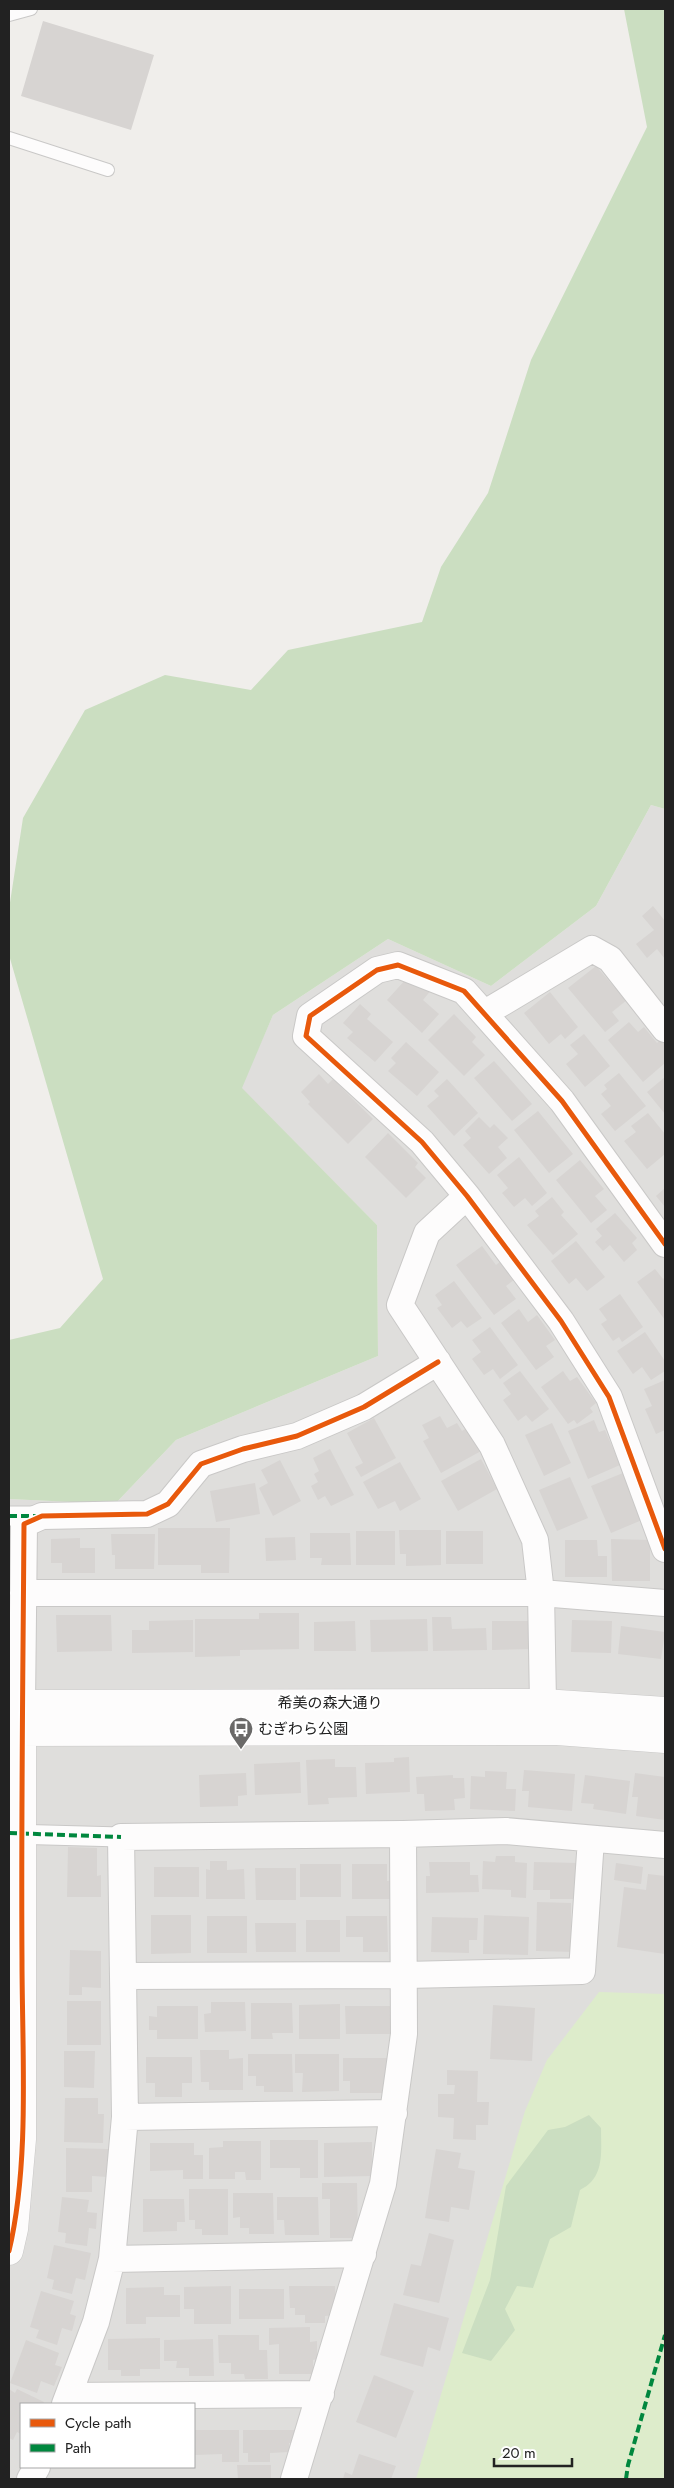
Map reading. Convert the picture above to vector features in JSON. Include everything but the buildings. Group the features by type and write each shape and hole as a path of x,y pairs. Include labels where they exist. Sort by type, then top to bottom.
{"street":[{"path":"485,1013 592,949 610,959 665,1029"},
{"path":"665,1241 562,1101 464,991 398,965 377,970 310,1016 306,1036 422,1142 467,1196 561,1321 609,1397 665,1549"},
{"path":"467,1196 427,1233 400,1305 492,1444 535,1540 541,1593 543,1703"},
{"path":"9,1516 147,1514 168,1504 202,1464 243,1448 297,1436 364,1407 438,1362"},
{"path":"9,2251 14,2229 22,2139 15,1834 15,1704 24,1593 24,1524 42,1516"},
{"path":"24,1593 541,1593 665,1603"},
{"name":"希美の森大通り","path":"15,1704 543,1703 665,1711"},
{"name":"希美の森大通り","path":"15,1732 557,1731 665,1739"},
{"path":"15,1834 121,1837 506,1831 665,1845"},
{"path":"294,2479 383,2184 404,2034 403,1834"},
{"path":"121,1837 126,2117 112,2259 96,2322 67,2400 321,2394"},
{"path":"124,1976 405,1975 582,1971 591,1839"},
{"path":"126,2117 394,2113"},
{"path":"112,2259 363,2254"},
{"path":"30,2479 36,2468"}],"lane":[{"path":"9,15 31,9"},
{"path":"9,138 108,170"}],"shaded area":[{"path":"651,805 665,809 665,2479 9,2479 9,1499 115,1504 176,1440 378,1356 377,1225 241,1088 273,1015 388,939 491,986 596,906"}],"green space":[{"path":"624,9 665,9 665,809 651,805 596,906 491,986 388,939 273,1015 242,1088 377,1225 378,1356 176,1440 115,1504 9,1499 9,1340 60,1328 103,1279 9,955 9,909 23,818 85,710 165,675 251,690 288,650 422,622 441,567 488,493 531,360 647,127"},
{"path":"599,1992 665,1994 665,2479 416,2479 525,2111 547,2060"},
{"path":"589,2115 601,2128 600,2164 594,2179 580,2190 571,2227 550,2239 533,2288 517,2286 505,2309 515,2330 491,2361 462,2353 490,2280 506,2186 548,2130 565,2127"}],"marked path":[{"path":"9,1516 36,1516"},
{"path":"9,1833 121,1837"},
{"path":"626,2479 628,2465 665,2335"}],"cycle path":[{"path":"665,1244 562,1101 464,991 398,965 377,970 310,1016 306,1036 422,1142 467,1196 561,1321 609,1397 665,1549"},
{"path":"9,2251 16,2217 20,2181 23,2107 24,1524 42,1516 147,1514 168,1504 201,1464 243,1449 297,1436 364,1407 438,1362"}],"place":[{"name":"むぎわら公園","path":"241,1750"}]}
